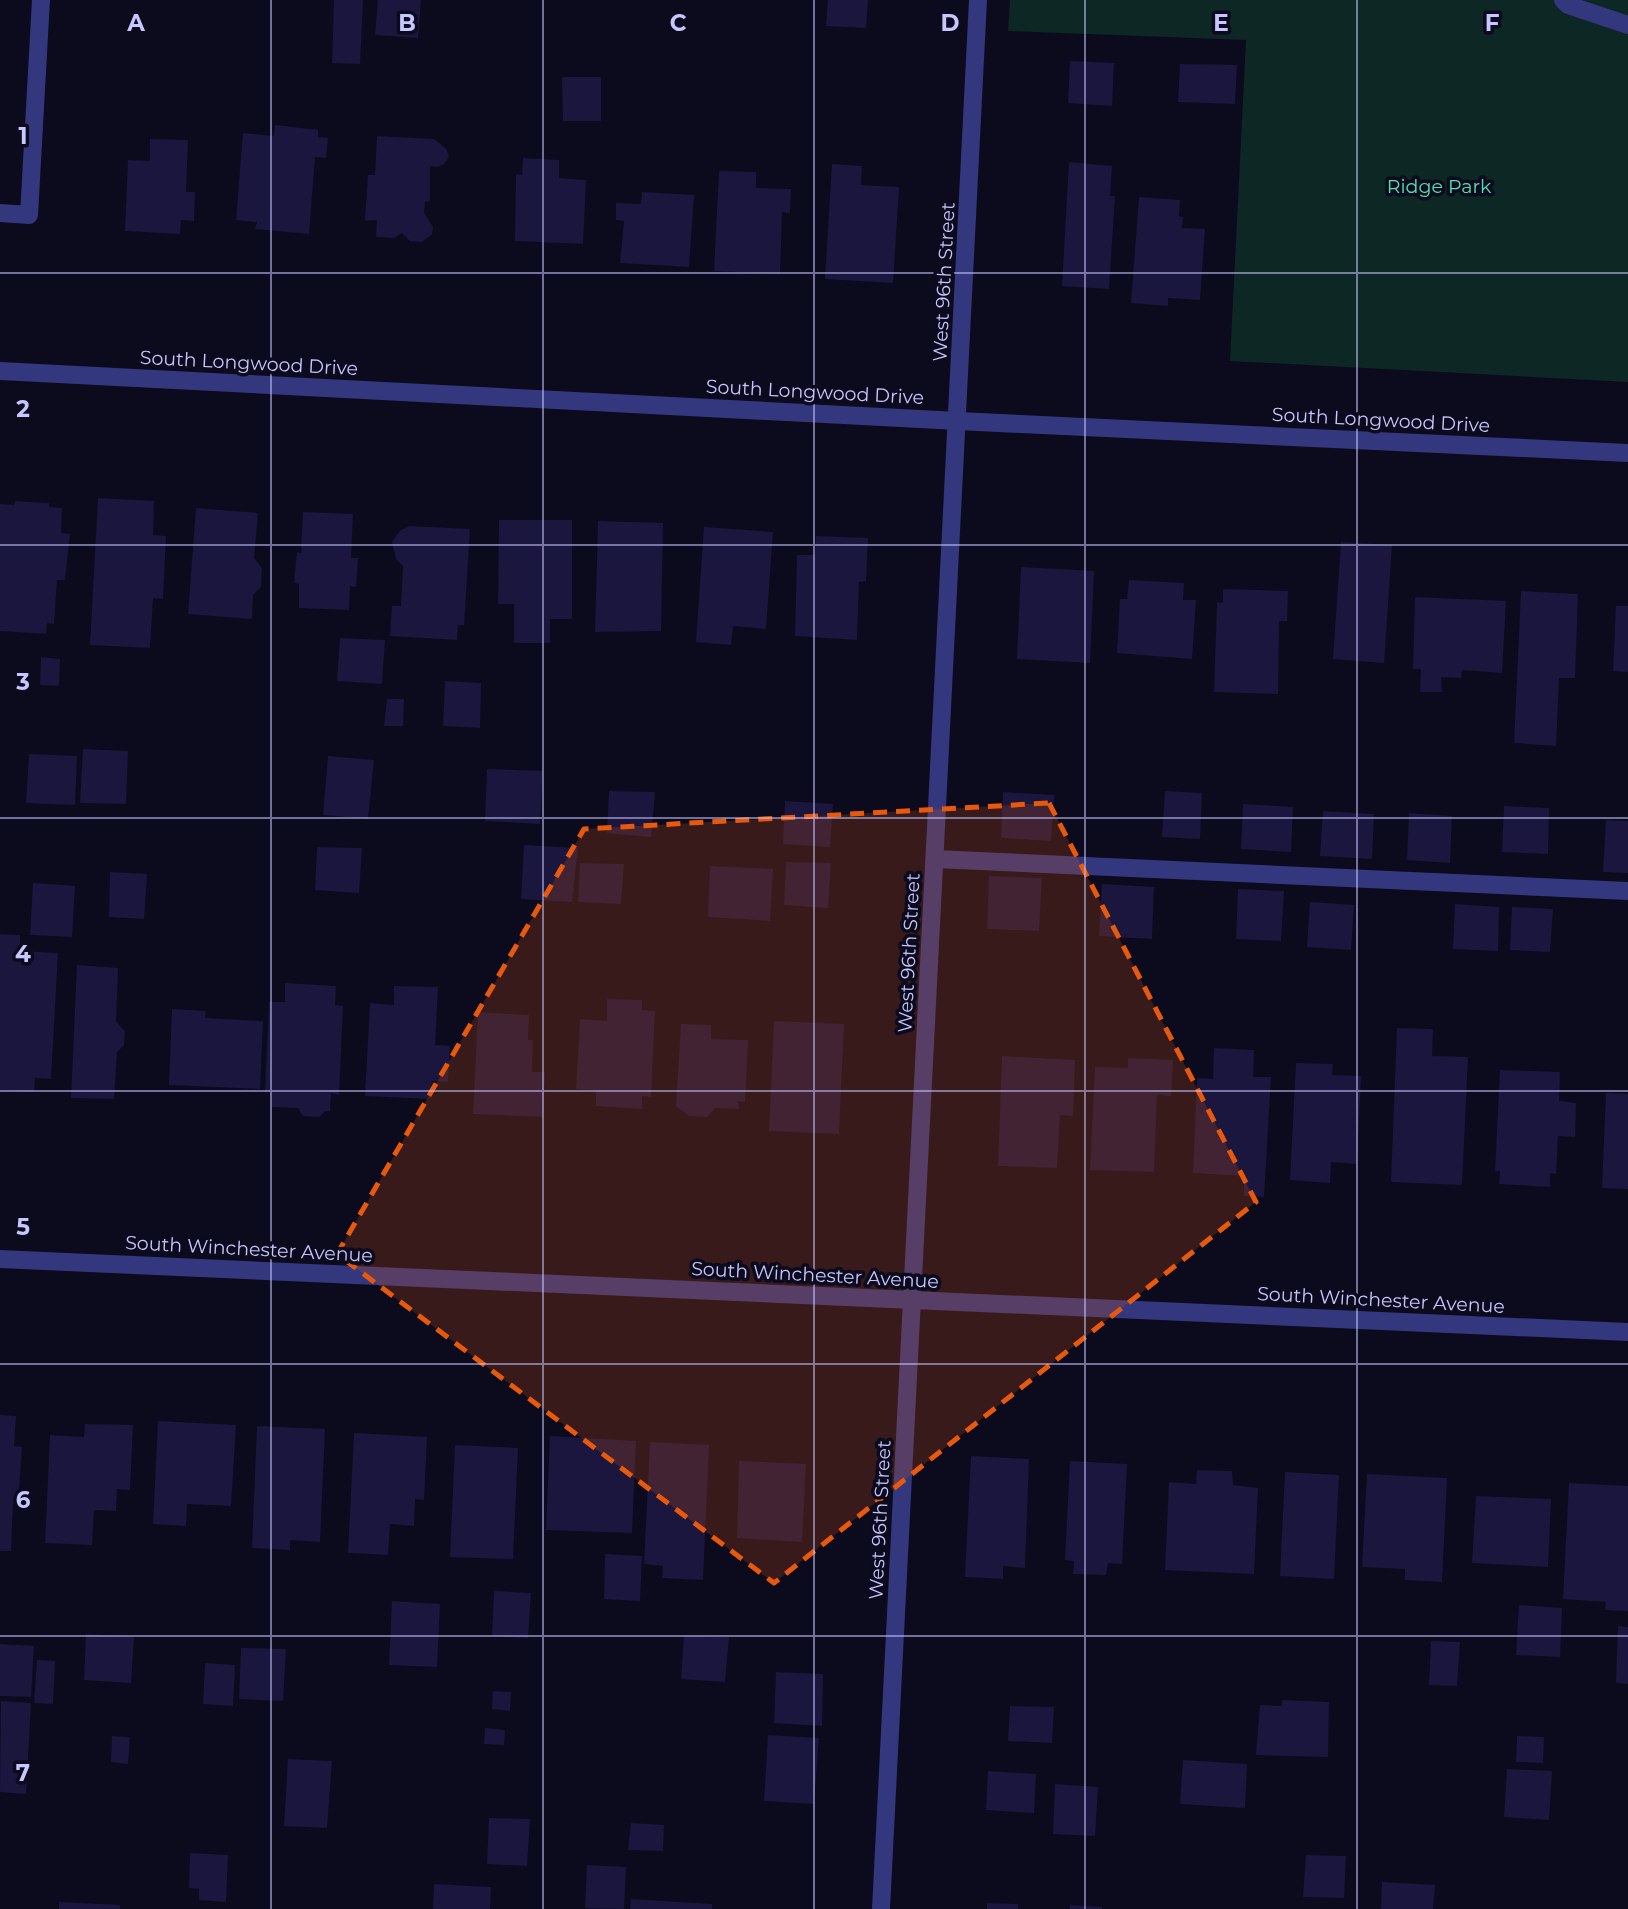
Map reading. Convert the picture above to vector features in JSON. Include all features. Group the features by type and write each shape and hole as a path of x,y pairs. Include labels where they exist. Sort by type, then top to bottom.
{"street":[{"path":"0,213 29,215 41,0"},
{"name":"West 96th Street","path":"881,1909 978,0"},
{"path":"1563,0 1568,5 1628,25"},
{"name":"South Longwood Drive","path":"0,370 958,421 1628,453"},
{"path":"935,859 1628,891"},
{"name":"South Winchester Avenue","path":"0,1259 1628,1332"}],"highlighted area":[{"path":"1049,803 1256,1202 774,1583 337,1254 584,829"}],"green space":[{"name":"Ridge Park","path":"1010,0 1628,0 1628,382 1230,361 1246,40 1008,31"}],"building":[{"path":"334,0 363,0 360,64 332,63"},
{"path":"378,0 421,0 418,38 375,35"},
{"path":"828,0 868,0 866,28 826,26"},
{"path":"1070,61 1114,63 1112,106 1068,103"},
{"path":"1180,64 1237,65 1235,104 1178,102"},
{"path":"562,77 601,77 601,121 563,121"},
{"path":"275,125 318,130 318,137 328,138 326,158 315,157 309,234 255,229 257,222 236,220 243,133 274,136"},
{"path":"377,136 434,139 447,150 449,157 444,164 438,167 430,166 430,201 425,202 424,213 433,227 432,234 422,242 410,241 402,233 394,238 376,237 377,220 365,221 368,175 375,175"},
{"path":"150,139 188,140 186,192 195,192 194,221 181,220 180,234 125,231 128,160 150,161"},
{"path":"523,158 559,160 559,178 586,180 583,244 515,241 516,174 522,175"},
{"path":"1069,162 1112,166 1110,196 1115,196 1109,289 1062,286"},
{"path":"832,164 862,166 861,185 899,187 893,283 825,279"},
{"path":"719,171 756,172 756,188 791,189 790,213 782,212 780,274 714,271"},
{"path":"642,192 694,195 689,267 620,263 624,221 616,220 616,203 641,204"},
{"path":"1139,197 1180,200 1179,216 1183,217 1182,228 1205,229 1200,300 1168,298 1168,306 1131,303"},
{"path":"98,498 154,501 153,535 166,536 163,599 153,598 150,648 90,645"},
{"path":"15,501 49,503 49,507 62,508 61,533 70,534 65,580 57,580 54,624 47,623 46,634 0,631 0,504 14,505"},
{"path":"196,508 258,513 254,558 262,568 261,587 253,595 252,619 188,614"},
{"path":"303,512 353,514 351,558 358,558 356,587 350,586 349,610 299,608 299,584 294,583 297,552 301,553"},
{"path":"499,520 572,520 572,619 550,619 550,643 514,643 514,604 498,604"},
{"path":"598,521 663,523 661,631 595,632"},
{"path":"410,526 470,529 464,625 458,625 457,640 390,636 392,606 401,606 403,566 396,559 392,542 401,530"},
{"path":"704,527 773,532 766,629 733,626 731,645 696,642"},
{"path":"816,536 868,538 866,581 859,582 857,640 795,636 797,555 815,555"},
{"path":"1341,542 1392,545 1384,663 1333,659"},
{"path":"1021,567 1094,571 1090,663 1017,659"},
{"path":"1129,580 1184,583 1183,600 1196,600 1192,659 1117,653 1120,599 1127,599"},
{"path":"1223,589 1288,591 1287,621 1279,621 1278,694 1214,692 1217,602 1223,603"},
{"path":"1521,591 1578,594 1575,678 1559,678 1556,746 1514,743"},
{"path":"1415,597 1506,601 1502,673 1462,670 1461,678 1441,677 1442,692 1420,692 1421,669 1413,669"},
{"path":"1616,606 1628,606 1628,672 1613,671"},
{"path":"340,638 385,640 382,684 337,681"},
{"path":"41,657 60,659 59,686 40,685"},
{"path":"445,681 481,683 480,728 443,726"},
{"path":"387,699 404,699 403,726 384,726"},
{"path":"83,749 128,751 126,804 80,803"},
{"path":"29,754 77,756 75,805 26,803"},
{"path":"328,756 374,760 368,819 323,815"},
{"path":"487,769 543,771 540,824 485,821"},
{"path":"609,791 655,792 651,837 607,833"},
{"path":"1165,791 1202,793 1200,839 1162,837"},
{"path":"1003,792 1054,795 1051,841 1001,838"},
{"path":"785,801 833,804 830,847 783,844"},
{"path":"1243,804 1293,807 1291,852 1241,849"},
{"path":"1504,806 1549,808 1548,854 1502,852"},
{"path":"1323,811 1374,814 1372,859 1320,856"},
{"path":"1409,813 1452,816 1450,863 1407,860"},
{"path":"1606,820 1628,821 1628,873 1603,872"},
{"path":"524,845 578,848 572,902 521,899"},
{"path":"317,847 362,848 359,893 315,890"},
{"path":"786,862 831,863 828,908 784,905"},
{"path":"580,863 624,864 621,904 578,902"},
{"path":"710,866 773,869 770,921 708,917"},
{"path":"110,872 147,874 144,919 109,917"},
{"path":"989,876 1042,878 1039,931 987,929"},
{"path":"33,883 75,886 72,937 30,935"},
{"path":"1102,884 1154,887 1152,939 1099,936"},
{"path":"1238,889 1284,891 1281,941 1236,939"},
{"path":"1310,902 1354,905 1351,950 1307,947"},
{"path":"1455,904 1499,907 1498,951 1453,949"},
{"path":"1512,907 1553,909 1550,952 1510,950"},
{"path":"0,934 20,935 20,951 58,953 51,1079 35,1078 34,1092 0,1090"},
{"path":"77,965 118,968 116,1022 125,1031 124,1045 117,1052 114,1099 71,1098"},
{"path":"285,983 336,986 335,1005 343,1006 339,1095 331,1093 330,1111 325,1111 319,1117 303,1116 298,1108 272,1107 272,1092 265,1092 269,1002 285,1002"},
{"path":"394,986 438,987 435,1045 450,1046 448,1082 432,1081 430,1099 365,1096 370,1003 394,1005"},
{"path":"607,999 642,1000 642,1010 655,1011 651,1097 642,1096 642,1109 596,1106 596,1090 576,1089 580,1019 607,1021"},
{"path":"172,1009 206,1011 205,1018 263,1021 260,1089 169,1085"},
{"path":"478,1012 529,1015 528,1040 533,1040 532,1072 545,1072 543,1117 473,1114"},
{"path":"774,1021 844,1024 839,1134 769,1131"},
{"path":"681,1024 711,1025 711,1039 748,1040 745,1102 738,1101 739,1109 715,1108 707,1117 689,1116 676,1106"},
{"path":"1397,1028 1433,1029 1432,1056 1468,1057 1462,1185 1391,1182"},
{"path":"1214,1048 1254,1050 1253,1077 1271,1077 1264,1197 1244,1196 1244,1176 1193,1173 1197,1078 1213,1079"},
{"path":"1002,1056 1075,1060 1073,1116 1060,1115 1057,1168 998,1166"},
{"path":"1128,1058 1173,1060 1171,1096 1157,1095 1154,1172 1090,1170 1095,1067 1128,1068"},
{"path":"1296,1063 1333,1064 1332,1075 1361,1076 1357,1164 1331,1162 1330,1183 1290,1180"},
{"path":"1500,1070 1560,1072 1559,1101 1576,1103 1575,1137 1558,1136 1556,1174 1550,1173 1550,1187 1499,1184 1500,1171 1495,1171"},
{"path":"1606,1093 1628,1094 1628,1189 1602,1188"},
{"path":"0,1415 16,1416 14,1446 22,1447 18,1504 13,1504 11,1551 0,1551"},
{"path":"158,1421 236,1425 231,1506 187,1504 186,1526 153,1524"},
{"path":"85,1424 133,1425 130,1490 117,1489 116,1511 94,1510 92,1545 45,1543 50,1435 84,1437"},
{"path":"257,1426 325,1429 320,1542 290,1540 290,1550 252,1548"},
{"path":"354,1433 427,1437 424,1500 415,1499 414,1526 390,1524 388,1555 348,1553"},
{"path":"550,1436 636,1441 632,1533 546,1530"},
{"path":"650,1442 709,1445 703,1580 662,1578 663,1566 644,1564"},
{"path":"455,1445 518,1448 513,1559 450,1557"},
{"path":"971,1456 1029,1459 1025,1568 1003,1566 1003,1579 965,1577"},
{"path":"739,1461 806,1464 802,1542 737,1538"},
{"path":"1070,1461 1127,1464 1122,1564 1108,1563 1106,1575 1073,1574 1074,1561 1065,1560"},
{"path":"1197,1470 1232,1471 1233,1485 1258,1488 1254,1574 1165,1570 1169,1482 1196,1484"},
{"path":"1285,1472 1339,1475 1334,1579 1280,1576"},
{"path":"1367,1474 1447,1478 1442,1582 1405,1580 1405,1569 1362,1567"},
{"path":"1569,1483 1628,1486 1628,1611 1605,1610 1606,1602 1563,1599"},
{"path":"1476,1496 1551,1499 1548,1567 1472,1563"},
{"path":"605,1554 642,1556 640,1601 604,1599"},
{"path":"494,1591 531,1593 528,1638 492,1636"},
{"path":"392,1601 440,1604 437,1667 389,1665"},
{"path":"1519,1605 1562,1608 1560,1657 1516,1655"},
{"path":"1618,1626 1628,1627 1628,1684 1616,1683"},
{"path":"86,1634 134,1637 131,1683 84,1680"},
{"path":"684,1636 729,1637 725,1682 681,1679"},
{"path":"1431,1641 1460,1642 1457,1686 1429,1685"},
{"path":"0,1644 34,1646 31,1697 0,1696"},
{"path":"241,1648 286,1649 283,1701 239,1699"},
{"path":"37,1660 55,1661 53,1704 34,1703"},
{"path":"205,1663 235,1665 233,1706 203,1704"},
{"path":"776,1672 823,1674 822,1726 774,1723"},
{"path":"493,1691 511,1692 510,1711 492,1709"},
{"path":"1282,1700 1329,1702 1328,1757 1256,1755 1260,1705 1282,1706"},
{"path":"1,1701 31,1703 26,1794 0,1792"},
{"path":"1010,1706 1054,1707 1052,1743 1008,1741"},
{"path":"485,1728 505,1730 504,1745 484,1744"},
{"path":"768,1735 819,1738 814,1804 764,1801"},
{"path":"112,1736 130,1737 128,1764 111,1762"},
{"path":"1517,1736 1544,1737 1543,1763 1516,1762"},
{"path":"288,1759 332,1761 327,1828 284,1826"},
{"path":"1183,1760 1247,1764 1245,1808 1180,1804"},
{"path":"1507,1769 1552,1771 1549,1820 1504,1817"},
{"path":"988,1771 1036,1774 1034,1813 986,1810"},
{"path":"1055,1784 1098,1787 1095,1836 1053,1834"},
{"path":"489,1818 530,1819 527,1866 487,1864"},
{"path":"631,1823 664,1825 663,1851 628,1850"},
{"path":"190,1853 228,1855 226,1902 199,1900 199,1889 189,1888"},
{"path":"1306,1855 1346,1856 1344,1898 1303,1897"},
{"path":"587,1865 626,1867 624,1909 585,1908"},
{"path":"1382,1882 1435,1885 1433,1909 1381,1909"},
{"path":"434,1884 491,1887 490,1909 433,1909"},
{"path":"631,1899 712,1904 712,1909 630,1909"},
{"path":"59,1902 120,1905 120,1909 59,1909"},
{"path":"987,1903 1018,1904 1018,1909 987,1909"},
{"path":"1070,1905 1102,1907 1102,1909 1070,1909"}]}
